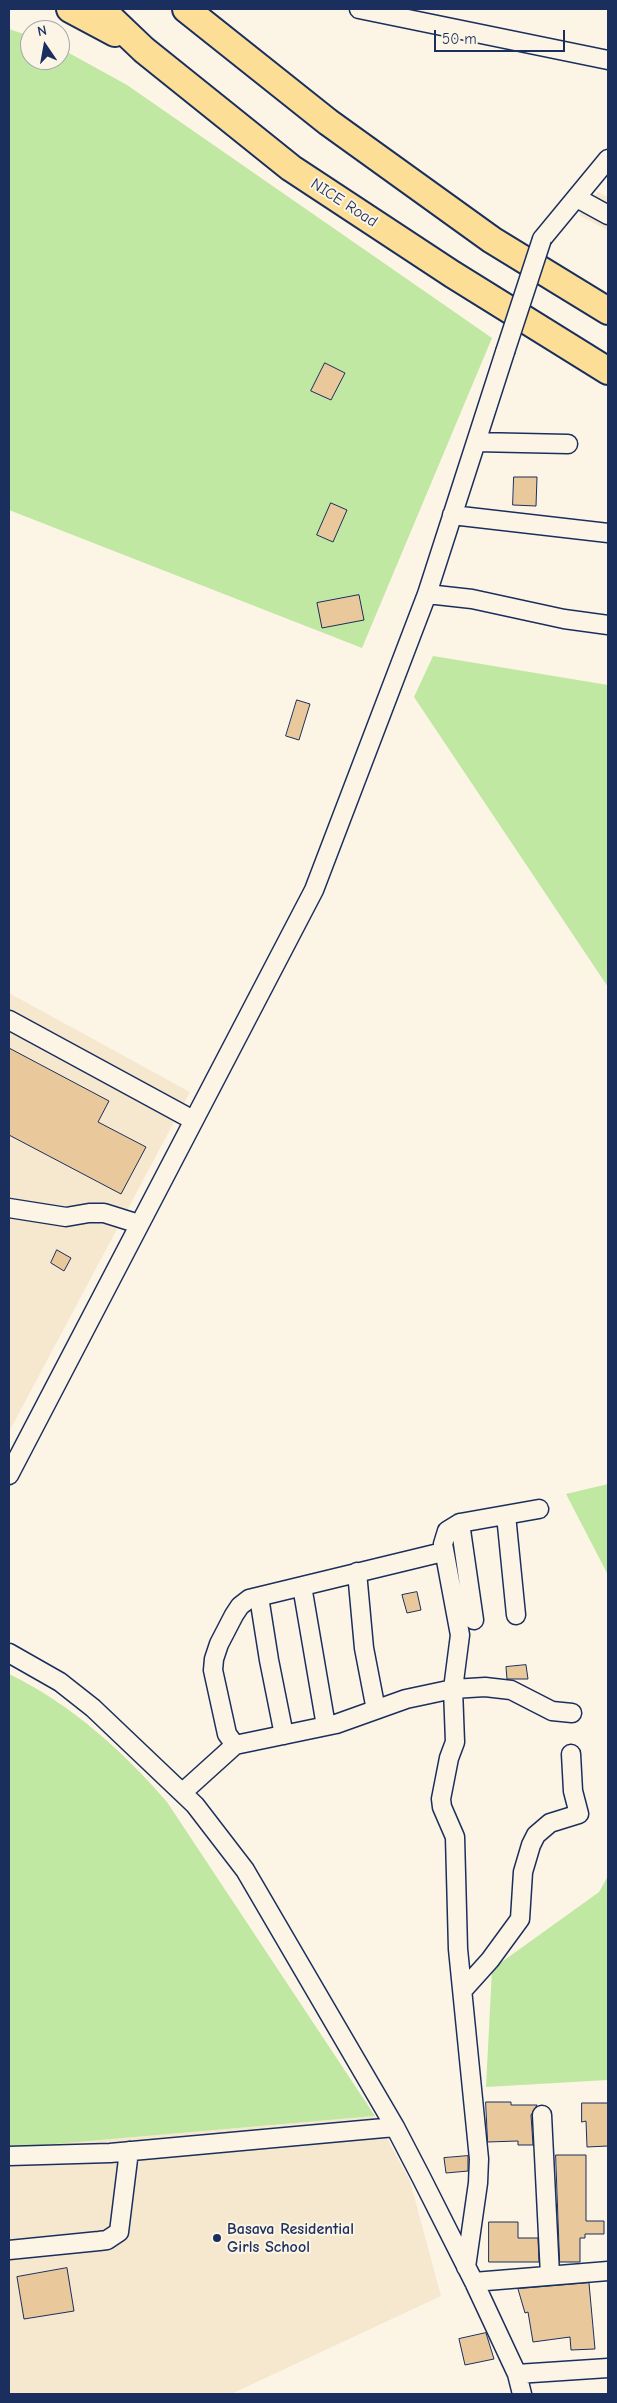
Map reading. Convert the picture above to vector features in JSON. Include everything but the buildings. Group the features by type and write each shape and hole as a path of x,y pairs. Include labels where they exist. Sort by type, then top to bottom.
{"highway":[{"path":"70,9 144,50"},
{"name":"NICE Road","path":"100,9 144,50 291,168 452,274 608,370"},
{"path":"186,9 328,122 492,240 608,311"}],"street":[{"path":"359,9 608,60"},
{"path":"9,1474 314,890 427,594 542,239 608,159"},
{"path":"577,198 608,215"},
{"path":"476,442 568,444"},
{"path":"452,515 608,533"},
{"path":"427,594 472,599 608,625"},
{"path":"9,1020 193,1120"},
{"path":"9,1208 66,1217 89,1212 104,1213 139,1224"},
{"path":"470,2274 478,2183 478,2159 458,1949 455,1837 442,1807 441,1800 449,1758 455,1742 453,1689 460,1635 443,1552 444,1537 447,1531 460,1523 539,1509"},
{"path":"506,1515 516,1615"},
{"path":"460,1523 474,1620"},
{"path":"235,1745 227,1734 213,1670 219,1644 240,1606 249,1599 443,1552"},
{"path":"357,1572 364,1648 376,1710"},
{"path":"302,1586 326,1726"},
{"path":"259,1597 284,1735"},
{"path":"9,1653 60,1682 83,1699 182,1792 209,1821 245,1870 395,2127 470,2274 516,2374 522,2394"},
{"path":"182,1792 235,1745 326,1726 406,1699 453,1689 485,1687 511,1690 552,1712 572,1713"},
{"path":"463,1990 490,1960 520,1919 523,1872 536,1835 550,1823 579,1814 573,1791 572,1754"},
{"path":"542,2115 550,2275"},
{"path":"9,2156 129,2151 395,2127"},
{"path":"9,2250 99,2241 115,2236 119,2232 129,2151"},
{"path":"470,2274 550,2275 608,2271"},
{"path":"516,2374 608,2368"}],"shaded area":[{"path":"598,192 608,197 608,231 579,215"},
{"path":"9,993 190,1092 9,1432"},
{"name":"Basava Residential Girls School","path":"375,2116 410,2181 441,2296 231,2394 9,2394 9,2148"}],"green space":[{"path":"9,29 20,33 20,70 70,70 70,54 127,85 492,338 362,648 9,510"},
{"path":"433,656 608,685 608,987 414,697"},
{"path":"608,1484 608,1575 566,1494"},
{"path":"9,1674 54,1699 95,1730 167,1802 375,2116 9,2148"},
{"path":"608,1876 608,2080 486,2087 492,1969 599,1892"}],"place":[{"name":"Basava Residential Girls School","path":"217,2238"}]}
